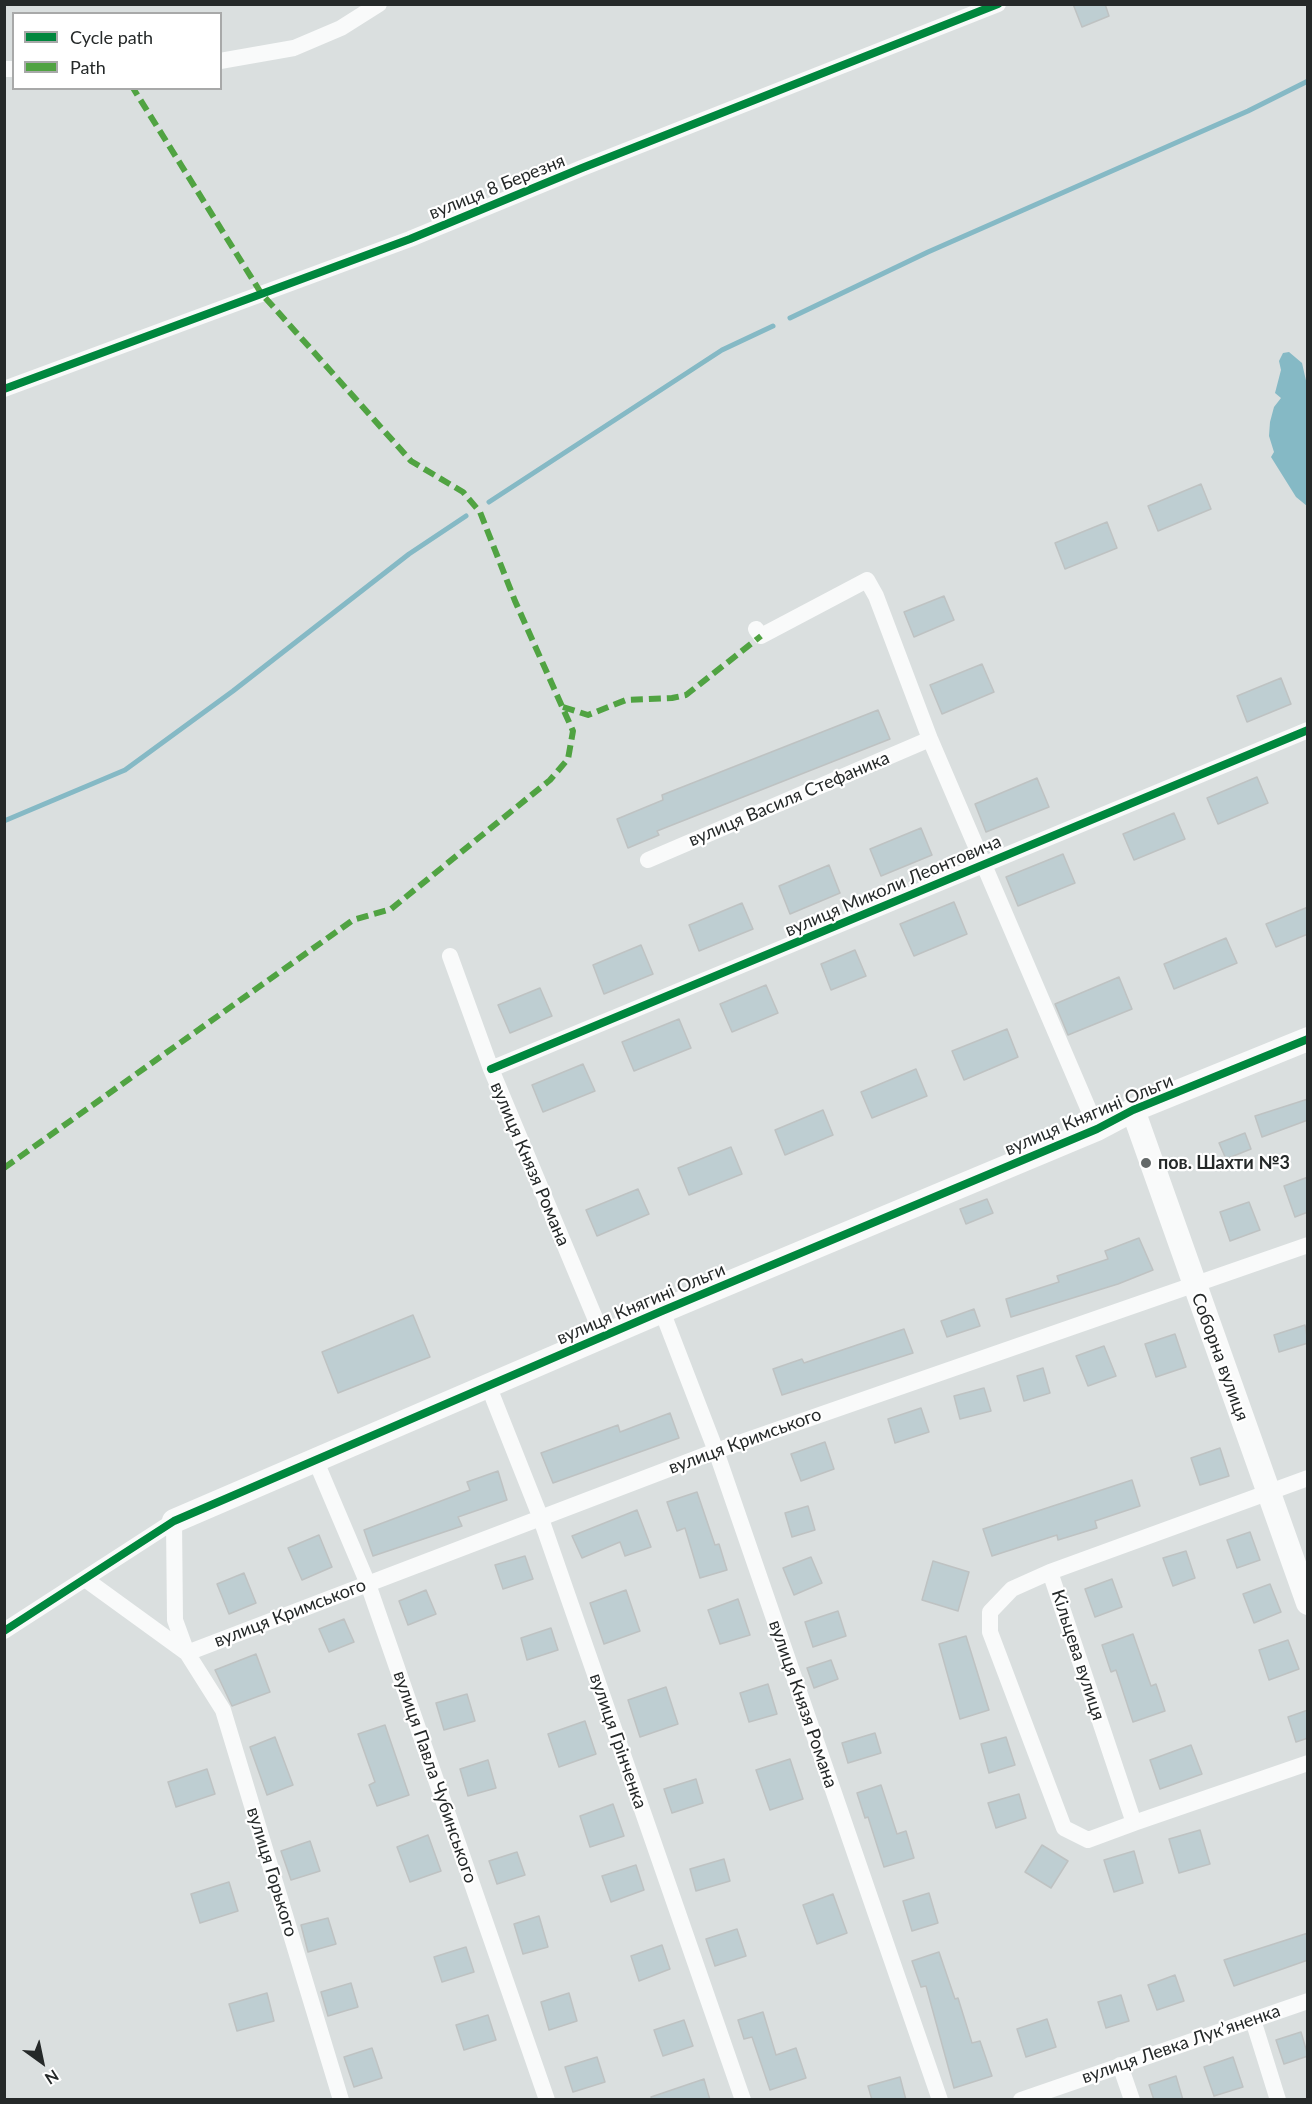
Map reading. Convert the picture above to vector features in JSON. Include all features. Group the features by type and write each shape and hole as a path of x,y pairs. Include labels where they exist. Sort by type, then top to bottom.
{"street":[{"path":"222,61 294,48 341,28 379,4"},
{"name":"вулиця 8 Березня","path":"4,389 410,239 592,164 998,4"},
{"path":"756,629 761,636 867,580 876,596 930,739 1097,1129"},
{"name":"вулиця Миколи Леонтовича","path":"491,1069 1308,730"},
{"name":"вулиця Василя Стефаника","path":"648,860 930,739"},
{"name":"вулиця Князя Романа","path":"450,956 491,1069 603,1337"},
{"name":"вулиця Княгині Ольги","path":"4,1631 174,1521 662,1311 1097,1129 1133,1110 1308,1039"},
{"name":"Соборна вулиця","path":"1133,1110 1308,1603"},
{"name":"вулиця Кримського","path":"187,1653 716,1450 1308,1245"},
{"name":"вулиця Князя Романа","path":"662,1311 716,1450 940,2100"},
{"name":"вулиця Грінченка","path":"488,1385 540,1516 743,2100"},
{"name":"вулиця Павла Чубинського","path":"315,1459 368,1584 547,2100"},
{"name":"Кільцева вулиця","path":"1134,1823 1050,1572 1308,1478"},
{"path":"174,1521 175,1620 187,1653"},
{"path":"1050,1572 1012,1589 990,1612 990,1632 1064,1828 1088,1840 1308,1763"},
{"path":"85,1579 187,1653"},
{"name":"вулиця Горького","path":"187,1653 223,1710 341,2100"},
{"name":"вулиця Левка Лукʼяненка","path":"1021,2100 1308,2001"},
{"path":"1253,2020 1278,2100"},
{"path":"1120,2065 1132,2100"}],"water":[{"path":"1289,352 1302,363 1307,385 1307,506 1296,497 1271,457 1274,452 1269,436 1270,422 1274,407 1281,398 1275,393 1281,370 1279,361 1283,353"}],"building":[{"path":"1073,4 1105,4 1109,16 1082,27"},
{"path":"1201,484 1211,509 1158,531 1148,506"},
{"path":"1107,522 1117,548 1065,569 1055,543"},
{"path":"944,596 954,620 914,637 904,612"},
{"path":"982,664 994,692 942,714 930,685"},
{"path":"1281,678 1291,704 1247,722 1237,696"},
{"path":"878,710 890,739 657,831 659,835 628,848 617,819 663,800 662,795"},
{"path":"1257,777 1268,803 1218,824 1207,798"},
{"path":"1037,778 1049,807 986,832 975,804"},
{"path":"1174,813 1185,839 1134,860 1123,834"},
{"path":"921,828 932,855 881,876 870,849"},
{"path":"1063,854 1075,883 1018,906 1006,877"},
{"path":"829,865 840,893 790,914 779,886"},
{"path":"954,902 967,934 914,956 900,924"},
{"path":"742,903 753,929 699,951 689,925"},
{"path":"1308,907 1308,934 1276,947 1266,924"},
{"path":"1226,938 1237,963 1174,989 1164,964"},
{"path":"641,945 653,974 604,994 593,965"},
{"path":"855,950 866,976 831,990 821,964"},
{"path":"1119,977 1132,1009 1068,1035 1055,1004"},
{"path":"766,985 778,1013 732,1032 720,1004"},
{"path":"540,988 552,1016 510,1033 498,1005"},
{"path":"679,1019 691,1048 634,1071 622,1042"},
{"path":"1007,1029 1018,1057 964,1080 952,1051"},
{"path":"583,1064 595,1091 543,1112 532,1085"},
{"path":"916,1069 927,1096 872,1118 861,1092"},
{"path":"1308,1099 1308,1120 1262,1137 1255,1116"},
{"path":"823,1110 833,1135 785,1155 775,1130"},
{"path":"1245,1133 1251,1149 1226,1159 1219,1143"},
{"path":"731,1147 742,1174 689,1195 678,1168"},
{"path":"1308,1177 1308,1212 1295,1217 1284,1186"},
{"path":"638,1189 649,1214 597,1236 586,1210"},
{"path":"987,1199 993,1213 966,1224 960,1209"},
{"path":"1249,1202 1260,1230 1230,1241 1220,1212"},
{"path":"1139,1238 1153,1270 1118,1284 1011,1317 1006,1299 1059,1282 1057,1276 1108,1259 1105,1251"},
{"path":"974,1309 980,1326 947,1337 941,1321"},
{"path":"413,1315 430,1357 338,1393 322,1352"},
{"path":"1305,1325 1308,1343 1279,1352 1274,1335"},
{"path":"904,1329 913,1353 782,1395 773,1369 802,1359 804,1363"},
{"path":"1175,1334 1186,1367 1156,1377 1145,1344"},
{"path":"1104,1346 1116,1376 1088,1386 1076,1356"},
{"path":"1043,1368 1050,1393 1024,1401 1017,1376"},
{"path":"984,1388 991,1411 960,1419 954,1396"},
{"path":"921,1408 929,1432 895,1443 888,1419"},
{"path":"670,1413 679,1438 553,1483 541,1453 618,1425 620,1432"},
{"path":"825,1442 834,1469 801,1481 791,1454"},
{"path":"1220,1448 1229,1476 1200,1485 1191,1458"},
{"path":"498,1471 507,1500 458,1517 462,1526 373,1556 364,1530 470,1490 467,1482"},
{"path":"1132,1480 1140,1506 1095,1521 1097,1528 1058,1540 1057,1535 992,1556 983,1529"},
{"path":"697,1492 715,1545 719,1544 727,1570 700,1578 685,1528 677,1531 667,1502"},
{"path":"808,1506 815,1530 792,1537 785,1513"},
{"path":"637,1510 651,1547 625,1556 620,1542 582,1558 572,1536"},
{"path":"1250,1532 1260,1560 1237,1568 1227,1540"},
{"path":"319,1535 332,1567 302,1580 288,1548"},
{"path":"1186,1551 1195,1578 1173,1586 1163,1558"},
{"path":"525,1556 533,1579 503,1589 495,1565"},
{"path":"811,1557 822,1583 794,1595 783,1568"},
{"path":"933,1561 969,1572 958,1611 922,1600"},
{"path":"244,1573 256,1603 229,1614 217,1584"},
{"path":"1112,1579 1122,1607 1095,1617 1085,1589"},
{"path":"1270,1584 1281,1612 1254,1623 1243,1594"},
{"path":"426,1590 436,1614 408,1625 399,1601"},
{"path":"626,1590 640,1631 604,1644 590,1603"},
{"path":"738,1599 750,1635 720,1644 708,1610"},
{"path":"838,1611 846,1636 813,1647 805,1622"},
{"path":"344,1619 354,1642 329,1652 319,1629"},
{"path":"551,1628 558,1650 527,1660 521,1638"},
{"path":"1133,1634 1151,1686 1156,1684 1165,1711 1133,1722 1116,1670 1111,1672 1102,1645"},
{"path":"966,1636 989,1710 960,1719 939,1644"},
{"path":"1288,1640 1299,1669 1269,1680 1259,1650"},
{"path":"256,1654 270,1692 232,1706 215,1670"},
{"path":"831,1660 838,1679 814,1688 807,1668"},
{"path":"768,1684 777,1714 749,1722 740,1693"},
{"path":"666,1687 678,1724 640,1737 628,1700"},
{"path":"467,1694 475,1721 444,1730 436,1703"},
{"path":"1308,1710 1308,1738 1296,1742 1288,1717"},
{"path":"585,1721 596,1754 559,1767 548,1734"},
{"path":"385,1725 409,1795 377,1806 369,1785 375,1782 358,1734"},
{"path":"875,1733 881,1753 848,1763 842,1743"},
{"path":"275,1737 293,1785 267,1795 250,1747"},
{"path":"1006,1737 1015,1765 989,1773 981,1744"},
{"path":"1191,1745 1202,1774 1160,1789 1150,1760"},
{"path":"790,1759 803,1799 770,1810 756,1770"},
{"path":"488,1760 496,1788 468,1796 460,1769"},
{"path":"207,1769 215,1794 176,1807 168,1782"},
{"path":"696,1779 703,1803 672,1813 664,1789"},
{"path":"881,1785 897,1834 906,1831 914,1858 884,1867 868,1817 865,1818 857,1793"},
{"path":"1019,1794 1026,1818 996,1828 988,1803"},
{"path":"613,1804 624,1836 590,1847 580,1816"},
{"path":"1200,1830 1210,1864 1179,1873 1169,1839"},
{"path":"428,1835 441,1871 410,1882 397,1847"},
{"path":"310,1841 320,1871 291,1880 281,1851"},
{"path":"1042,1845 1068,1861 1051,1888 1025,1872"},
{"path":"1134,1851 1143,1883 1114,1892 1104,1860"},
{"path":"517,1852 525,1875 497,1884 489,1861"},
{"path":"724,1859 730,1881 696,1891 690,1869"},
{"path":"636,1865 644,1890 611,1902 602,1876"},
{"path":"229,1882 238,1911 200,1923 191,1894"},
{"path":"929,1893 938,1923 912,1931 903,1901"},
{"path":"833,1894 847,1933 817,1944 803,1905"},
{"path":"539,1916 548,1947 523,1954 514,1924"},
{"path":"328,1918 336,1944 308,1952 301,1925"},
{"path":"737,1929 746,1956 715,1966 706,1939"},
{"path":"1308,1933 1308,1960 1234,1986 1224,1960"},
{"path":"662,1945 670,1969 639,1981 631,1956"},
{"path":"466,1947 474,1972 442,1982 434,1957"},
{"path":"939,1952 955,1999 958,1998 972,2043 980,2041 992,2076 954,2088 926,1986 921,1987 912,1961"},
{"path":"1175,1975 1184,2001 1157,2010 1148,1985"},
{"path":"351,1983 358,2007 328,2016 321,1992"},
{"path":"267,1993 274,2021 237,2031 229,2004"},
{"path":"569,1993 577,2021 549,2030 541,2002"},
{"path":"1121,1995 1129,2021 1106,2028 1098,2002"},
{"path":"763,2012 776,2055 796,2048 806,2078 770,2090 752,2037 744,2039 738,2020"},
{"path":"488,2015 496,2040 464,2050 456,2025"},
{"path":"1047,2019 1056,2047 1026,2057 1017,2029"},
{"path":"684,2020 693,2046 663,2056 654,2030"},
{"path":"1301,2032 1308,2056 1284,2064 1276,2040"},
{"path":"372,2048 382,2078 354,2087 344,2057"},
{"path":"597,2057 605,2082 573,2092 565,2067"},
{"path":"1233,2057 1243,2087 1214,2096 1204,2067"},
{"path":"1176,2076 1183,2100 1154,2100 1149,2085"},
{"path":"900,2077 906,2100 872,2100 868,2086"},
{"path":"704,2079 710,2100 652,2100 651,2097"}],"waterway":[{"path":"790,318 928,252 1248,111 1308,81"},
{"path":"489,502 722,350 773,326"},
{"path":"4,821 125,770 233,691 409,554 466,516"}],"marked path":[{"path":"4,1168 353,920 391,909 550,780 568,759 573,731 515,601 480,512 463,492 411,461 261,293 134,90"},
{"path":"563,707 588,715 626,700 672,698 686,695 761,636"}],"cycle path":[{"path":"4,389 410,239 582,168 998,4"},
{"path":"491,1069 1308,730"},
{"path":"4,1631 174,1521 662,1311 1097,1129 1133,1110 1308,1039"}],"place":[{"name":"пов. Шахти №3","path":"1146,1163"}]}
